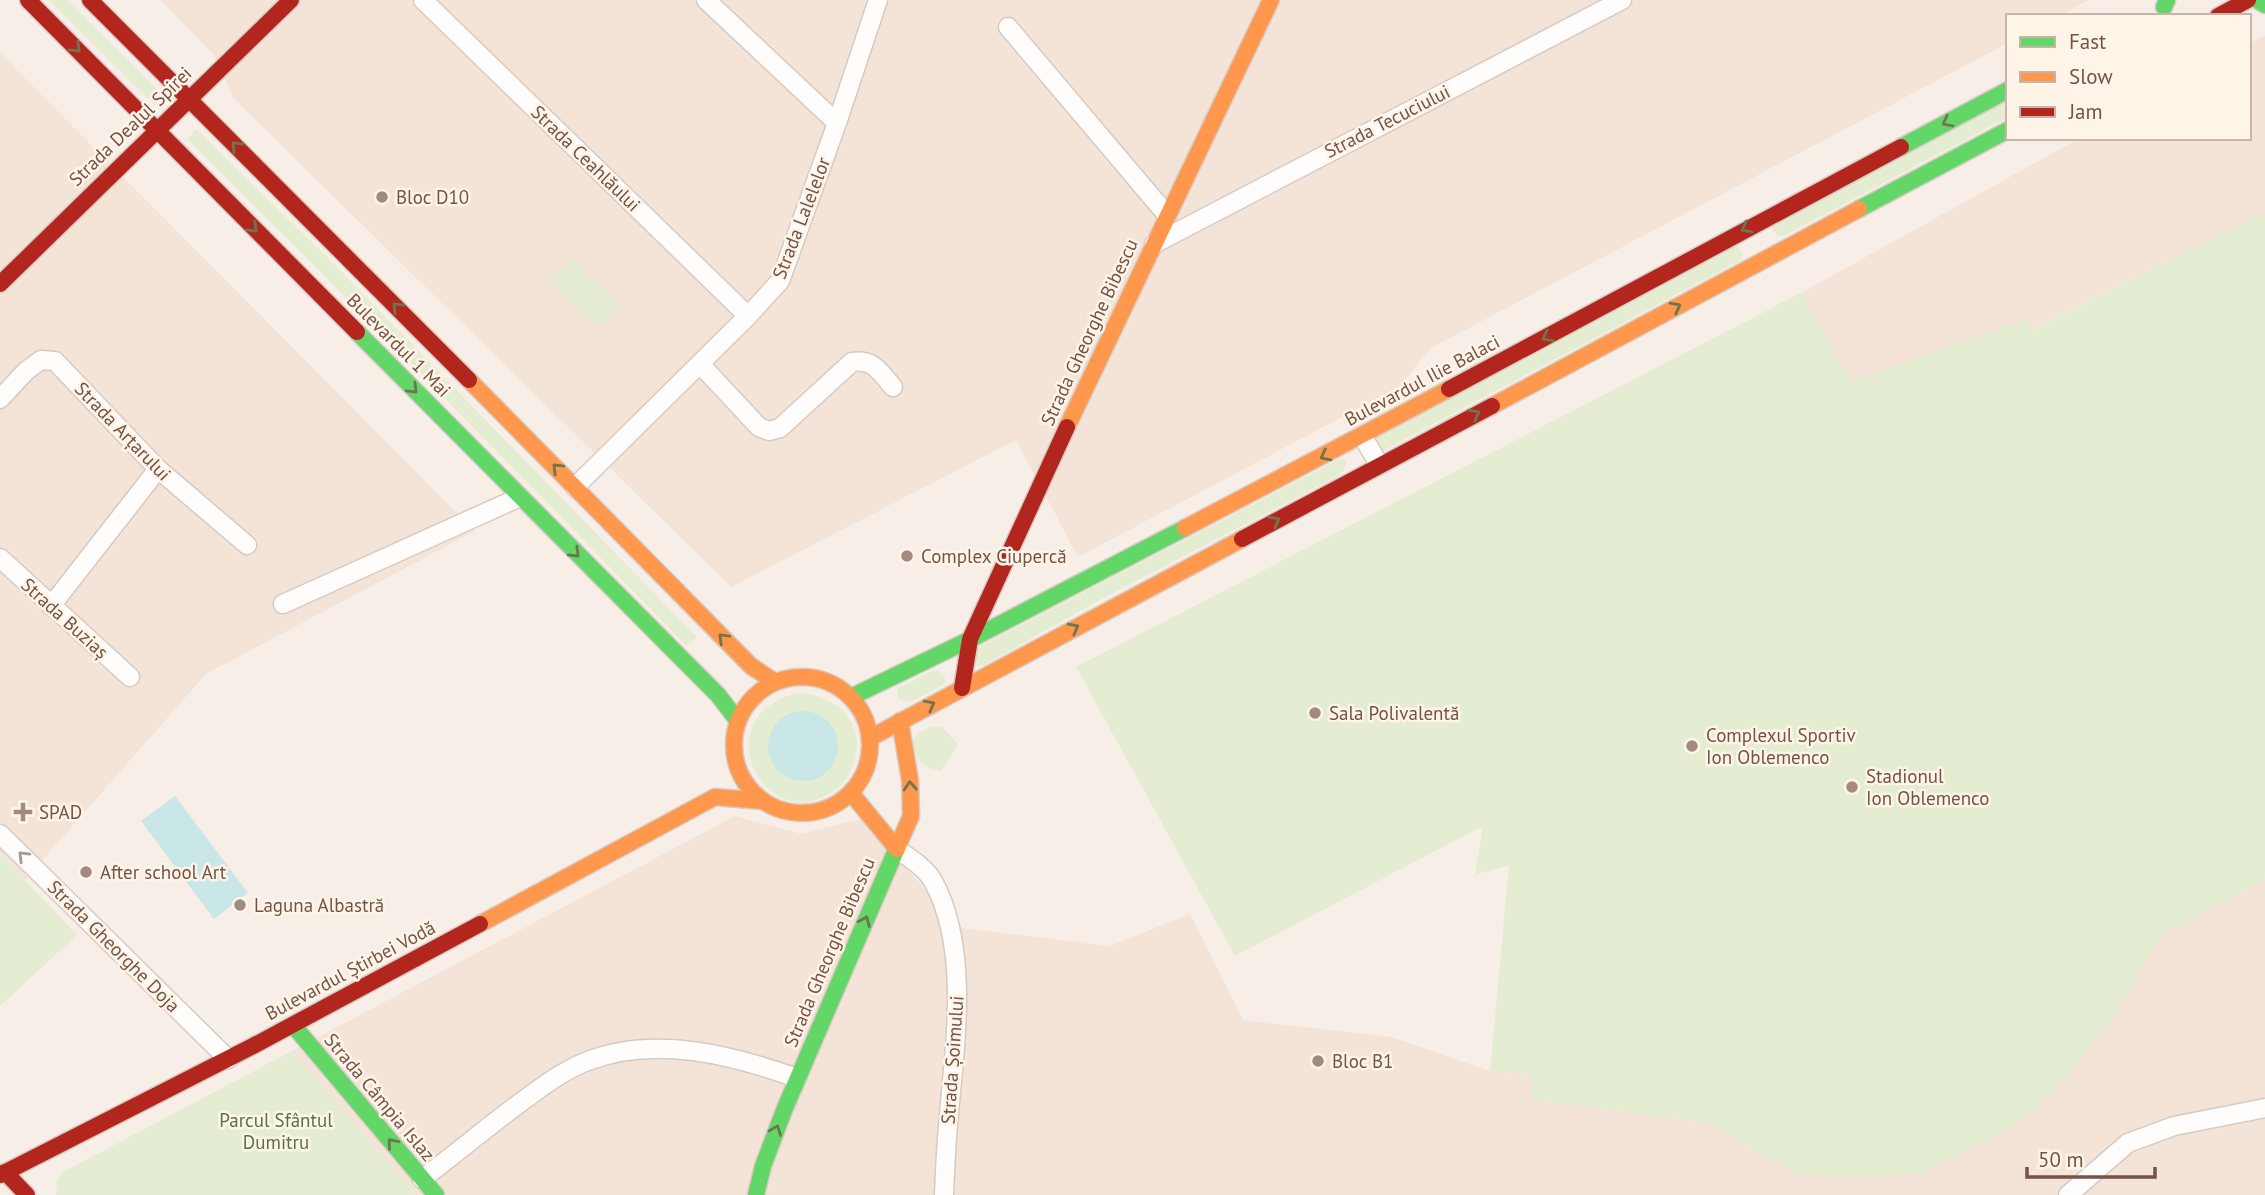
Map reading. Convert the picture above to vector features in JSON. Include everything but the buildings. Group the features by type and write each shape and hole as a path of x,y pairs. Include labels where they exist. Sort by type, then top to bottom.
{"main road":[{"name":"Bulevardul 1 Mai","path":"28,0 718,695 738,721"},
{"name":"Bulevardul 1 Mai","path":"90,0 751,666 775,682"},
{"name":"Strada Dealul Spirei","path":"0,284 189,97 292,0"},
{"name":"Strada Gheorghe Bibescu","path":"962,688 970,639 1167,215 1271,0"},
{"path":"2222,14 2248,0"},
{"path":"2257,0 2265,5"},
{"path":"2150,14 2169,2"},
{"name":"Bulevardul Ilie Balaci","path":"851,697 945,652 1362,436 2006,91"},
{"path":"870,738 2006,131"},
{"path":"945,652 962,688"},
{"path":"791,677 816,678 838,687 851,697 867,723 870,753 867,767 851,793 836,805 808,813 779,810 762,801 749,789 734,759 734,733 752,698 775,682 791,677"},
{"name":"Strada Gheorghe Bibescu","path":"756,1195 762,1166 797,1078 911,816 909,771 900,722"},
{"path":"734,759 715,797 762,801"},
{"name":"Strada Șoimului","path":"851,793 897,849"},
{"name":"Bulevardul Știrbei Vodă","path":"2,1171 293,1025 715,797"},
{"name":"Strada Câmpia Islaz","path":"293,1025 436,1195"},
{"path":"2,1171 27,1195"}],"street":[{"name":"Strada Ceahlăului","path":"423,0 748,316"},
{"path":"706,0 837,122"},
{"name":"Strada Lalelelor","path":"575,487 780,281 878,0"},
{"name":"Strada Tecuciului","path":"1154,244 1622,0"},
{"path":"1008,27 1167,215"},
{"name":"Strada Arțarului","path":"0,399 26,371 41,360 55,361 158,469 247,545"},
{"path":"700,364 759,426 769,430 780,428 852,362 864,360 875,367 893,387"},
{"path":"1362,436 1379,464"},
{"path":"51,606 158,469"},
{"path":"283,604 520,496"},
{"name":"Strada Buziaș","path":"0,558 130,677"},
{"name":"Strada Gheorghe Doja","path":"0,834 228,1059"},
{"name":"Strada Șoimului","path":"897,849 932,878 948,916 952,945 957,1017 944,1195"},
{"path":"422,1179 551,1081 588,1061 627,1052 662,1049 699,1052 761,1065 797,1078"},
{"path":"2068,1195 2128,1143 2174,1126 2265,1108"}],"shaded area":[{"path":"160,0 2089,0 2063,14 2006,14 2006,44 1431,348 1399,387 1078,557 1016,440 731,587 233,98 214,55"},
{"path":"2265,35 2265,213 2030,330 2026,319 1851,382 1801,293 2076,140 2251,140 2251,43"},
{"path":"0,53 475,531 206,674 25,880 0,854"},
{"path":"735,816 802,834 860,819 962,928 1110,946 1190,914 1243,1020 1391,1037 1490,1071 1531,1074 1531,1099 1706,1123 1799,1175 2055,1091 2116,1012 2162,935 2265,879 2265,1195 416,1195 292,1051"}],"green space":[{"path":"49,0 67,0 164,96 155,105"},
{"path":"2006,99 2006,118 1784,236 1778,236 1772,230 1775,222"},
{"path":"196,129 329,259 697,637 687,646 187,139"},
{"name":"Complexul Sportiv Ion Oblemenco","path":"2265,213 2265,879 2162,935 2116,1012 2055,1091 2016,1125 1924,1172 1877,1178 1799,1175 1706,1123 1531,1099 1531,1074 1490,1071 1509,865 1475,875 1483,826 1235,956 1076,667 1801,293 1851,382 2026,319 2031,330"},
{"path":"1736,244 1743,254 1741,260 1379,453 1369,440"},
{"path":"571,259 621,305 599,327 550,282"},
{"path":"1342,458 1346,462 1345,469 1336,477 1105,597 984,665 972,663 975,649"},
{"path":"938,670 944,675 946,682 916,699 905,702 898,698 897,689"},
{"path":"795,693 811,695 825,699 847,716 854,727 856,756 848,776 839,787 823,797 801,802 780,797 764,784 753,766 749,746 753,725 768,706","holes":["789,714 788,778 773,763 768,746 774,729"]},
{"path":"941,726 958,744 941,771 921,762 912,742 924,730"},
{"path":"0,854 77,935 0,1006"},
{"name":"Parcul Sfântul Dumitru","path":"292,1051 416,1195 56,1195 57,1181 63,1172"}],"water":[{"path":"803,711 828,721 838,746 828,771 803,781 778,771 768,746 778,721"},
{"path":"175,796 248,893 214,919 141,821"}],"traffic: fast":[{"path":"2164,7 2167,0"},
{"path":"2257,0 2265,5"},
{"path":"1901,147 2006,91"},
{"path":"1859,209 2006,131"},
{"path":"357,332 718,695 738,721"},
{"path":"851,697 975,637 1185,528"},
{"path":"756,1195 763,1166 785,1108 897,848"},
{"path":"293,1025 436,1195"}],"traffic: slow":[{"path":"1067,427 1271,0"},
{"path":"1492,406 1859,209"},
{"path":"469,380 751,666 775,682"},
{"path":"1185,528 1449,389"},
{"path":"870,738 1242,539"},
{"path":"802,677 828,682 850,697 865,719 870,745 865,771 850,793 828,808 802,813 776,808 754,793 739,771 734,745 739,719 754,697 776,682 802,677"},
{"path":"897,848 911,816 910,780 900,721"},
{"path":"851,793 897,849"},
{"path":"480,924 715,797 762,801"}],"traffic: jam":[{"path":"28,0 357,332"},
{"path":"90,0 469,380"},
{"path":"0,284 291,0"},
{"path":"2222,14 2248,0"},
{"path":"1449,389 1901,147"},
{"path":"1242,539 1492,406"},
{"path":"962,688 970,639 1067,427"},
{"path":"0,1175 253,1046 480,924"},
{"path":"5,1172 27,1195"}],"place":[{"name":"Bloc D10","path":"382,197"},
{"name":"Complex Ciupercă","path":"907,556"},
{"name":"Sala Polivalentă","path":"1315,713"},
{"name":"Complexul Sportiv Ion Oblemenco","path":"1692,746"},
{"name":"Stadionul Ion Oblemenco","path":"1852,787"},
{"name":"SPAD","path":"23,812"},
{"name":"After school Art","path":"86,872"},
{"name":"Laguna Albastră","path":"240,905"},
{"name":"Bloc B1","path":"1318,1061"}]}
